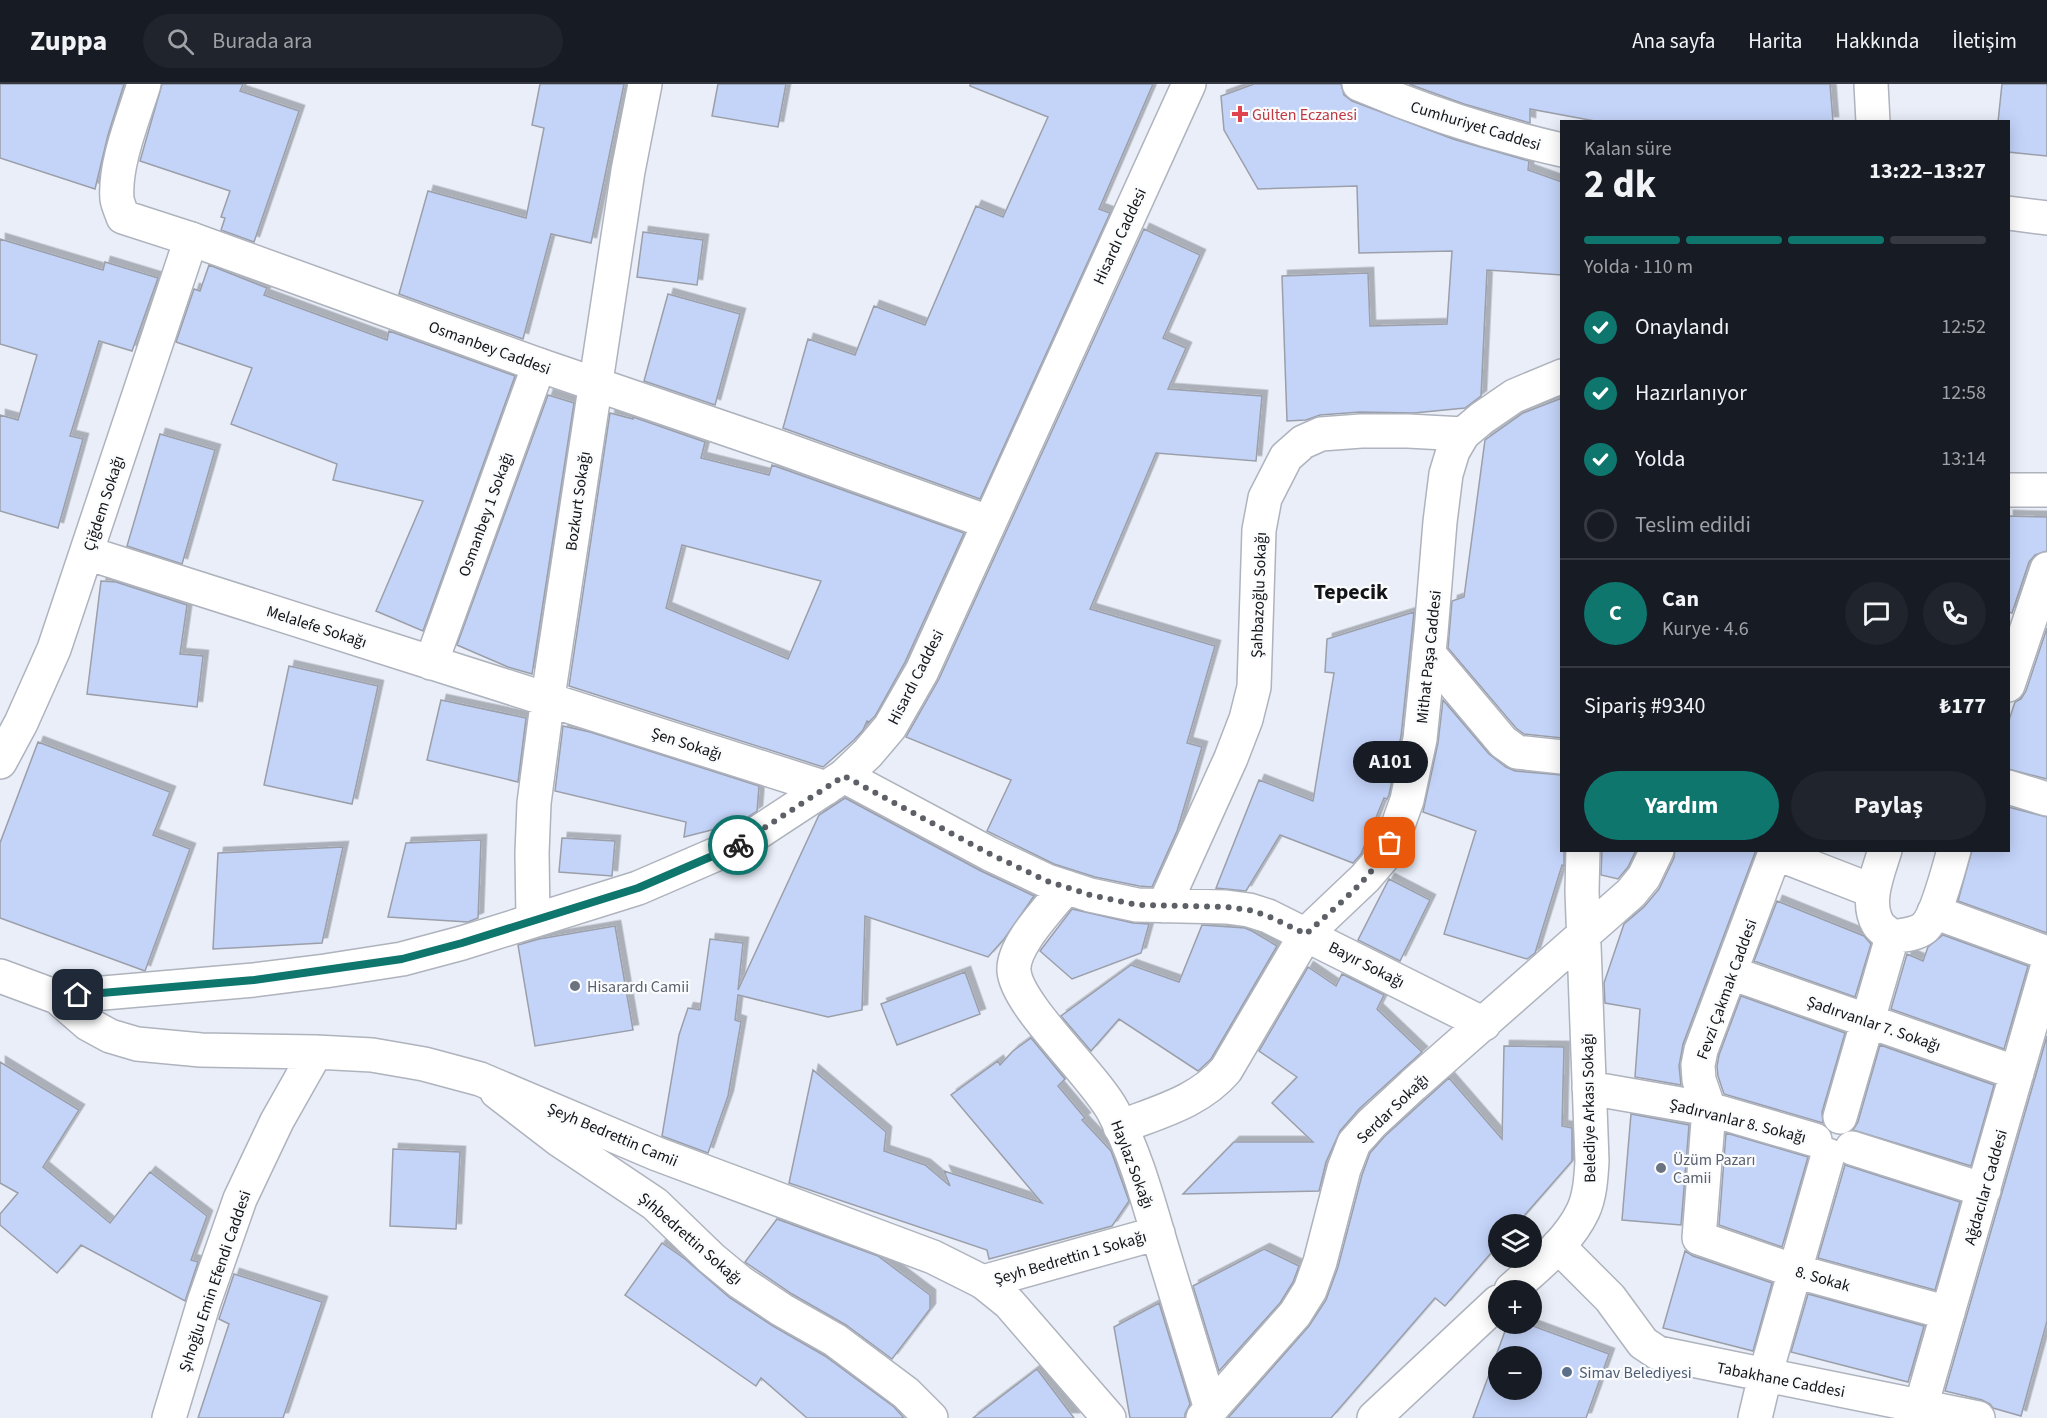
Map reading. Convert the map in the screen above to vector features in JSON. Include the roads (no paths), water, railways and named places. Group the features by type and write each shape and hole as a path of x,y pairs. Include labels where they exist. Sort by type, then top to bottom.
{"street":[{"name":"Osmanbey Caddesi","path":"144,84 124,149 117,181 117,200 123,217 191,239 539,365 779,447 988,522"},
{"name":"Bozkurt Sokağı","path":"533,920 534,803 548,697 594,384 628,171 645,84"},
{"name":"Hisardı Caddesi","path":"0,976 57,997 254,980 402,959 462,943 638,888 681,871 742,843 835,782 868,753 890,727 907,700 1189,84"},
{"name":"Cumhuriyet Caddesi","path":"1359,84 1404,104 1460,124 1560,149"},
{"path":"1871,84 1873,120"},
{"path":"2010,213 2047,218"},
{"name":"Çiğdem Sokağı","path":"0,762 30,705 54,649 191,239"},
{"name":"Osmanbey 1 Sokağı","path":"431,663 539,365"},
{"name":"Mithat Paşa Caddesi","path":"1120,1127 1185,1102 1216,1082 1226,1070 1306,934 1365,878 1383,857 1407,800 1419,739 1440,522 1446,474 1453,451 1463,434 1482,418 1514,396 1560,377"},
{"name":"Şahbazoğlu Sokağı","path":"1164,906 1232,758 1246,719 1254,687 1259,530 1265,498 1286,457 1303,442 1321,434 1408,431 1463,434"},
{"path":"2010,490 2047,490"},
{"name":"Melalefe Sokağı","path":"87,553 431,663 548,697"},
{"path":"2010,681 2026,646 2047,568"},
{"path":"1429,654 1503,742 1517,752 1560,757"},
{"name":"Şen Sokağı","path":"548,697 835,782"},
{"name":"Bayır Sokağı","path":"835,782 1047,881 1090,895 1137,905 1226,907 1249,910 1268,916 1484,1024"},
{"path":"2010,788 2047,799"},
{"name":"Belediye Arkası Sokağı","path":"1522,1280 1558,1246 1582,1212 1590,1186 1592,1161 1582,891 1583,852"},
{"name":"Serdar Sokağı","path":"1207,1414 1295,1314 1310,1290 1323,1252 1344,1169 1354,1143 1372,1123 1631,893 1644,877 1656,852"},
{"path":"1776,852 1873,891"},
{"name":"Fevzi Çakmak Caddesi","path":"1699,1238 1709,1109 1699,1080 1698,1065 1701,1050 1776,852"},
{"path":"1884,852 1873,891 1873,909 1878,925 1892,937 1913,934 1925,928 1934,912 1953,852"},
{"name":"Haylaz Sokağı","path":"1066,887 1023,943 1017,954 1014,970 1019,985 1033,1008 1100,1090 1135,1159 1158,1233 1207,1414"},
{"path":"1934,912 2047,953"},
{"path":"1755,1418 1765,1376 1832,1148 1815,1133 1821,1121 1833,1116 1840,1117 1892,937"},
{"name":"Ağdacılar Caddesi","path":"1921,1406 2047,968"},
{"name":"Şadırvanlar 7. Sokağı","path":"1731,973 2017,1073"},
{"name":"Şeyh Bedrettin Camii","path":"57,997 88,1024 110,1036 138,1044 201,1050 316,1052 382,1057 424,1064 480,1079 657,1154 933,1257 983,1282 1009,1303 1109,1418"},
{"name":"Şıhoğlu Emin Efendi Caddesi","path":"169,1418 204,1302 240,1199 277,1121 316,1052"},
{"name":"Şıhbedrettin Sokağı","path":"480,1079 558,1139 656,1204 711,1258 740,1282 782,1310 835,1340 906,1393 931,1418"},
{"name":"Şadırvanlar 8. Sokağı","path":"1589,1088 1709,1109 1832,1148 1984,1190"},
{"name":"Şeyh Bedrettin 1 Sokağı","path":"983,1282 1158,1233"},
{"name":"8. Sokak","path":"1699,1238 1795,1271 1948,1313"},
{"name":"Tabakhane Caddesi","path":"1558,1246 1610,1298 1643,1343 1658,1353 1978,1418"},
{"path":"1374,1418 1488,1311"}],"place":[{"name":"Gülten Eczanesi","path":"1240,114"},
{"name":"A101","path":"1390,843"},
{"name":"Hisarardı Camii","path":"575,986"},
{"name":"Üzüm Pazarı Camii","path":"1661,1168"},
{"name":"Simav Belediyesi","path":"1567,1372"}],"district":[{"name":"Tepecik","path":"1351,591"}]}
